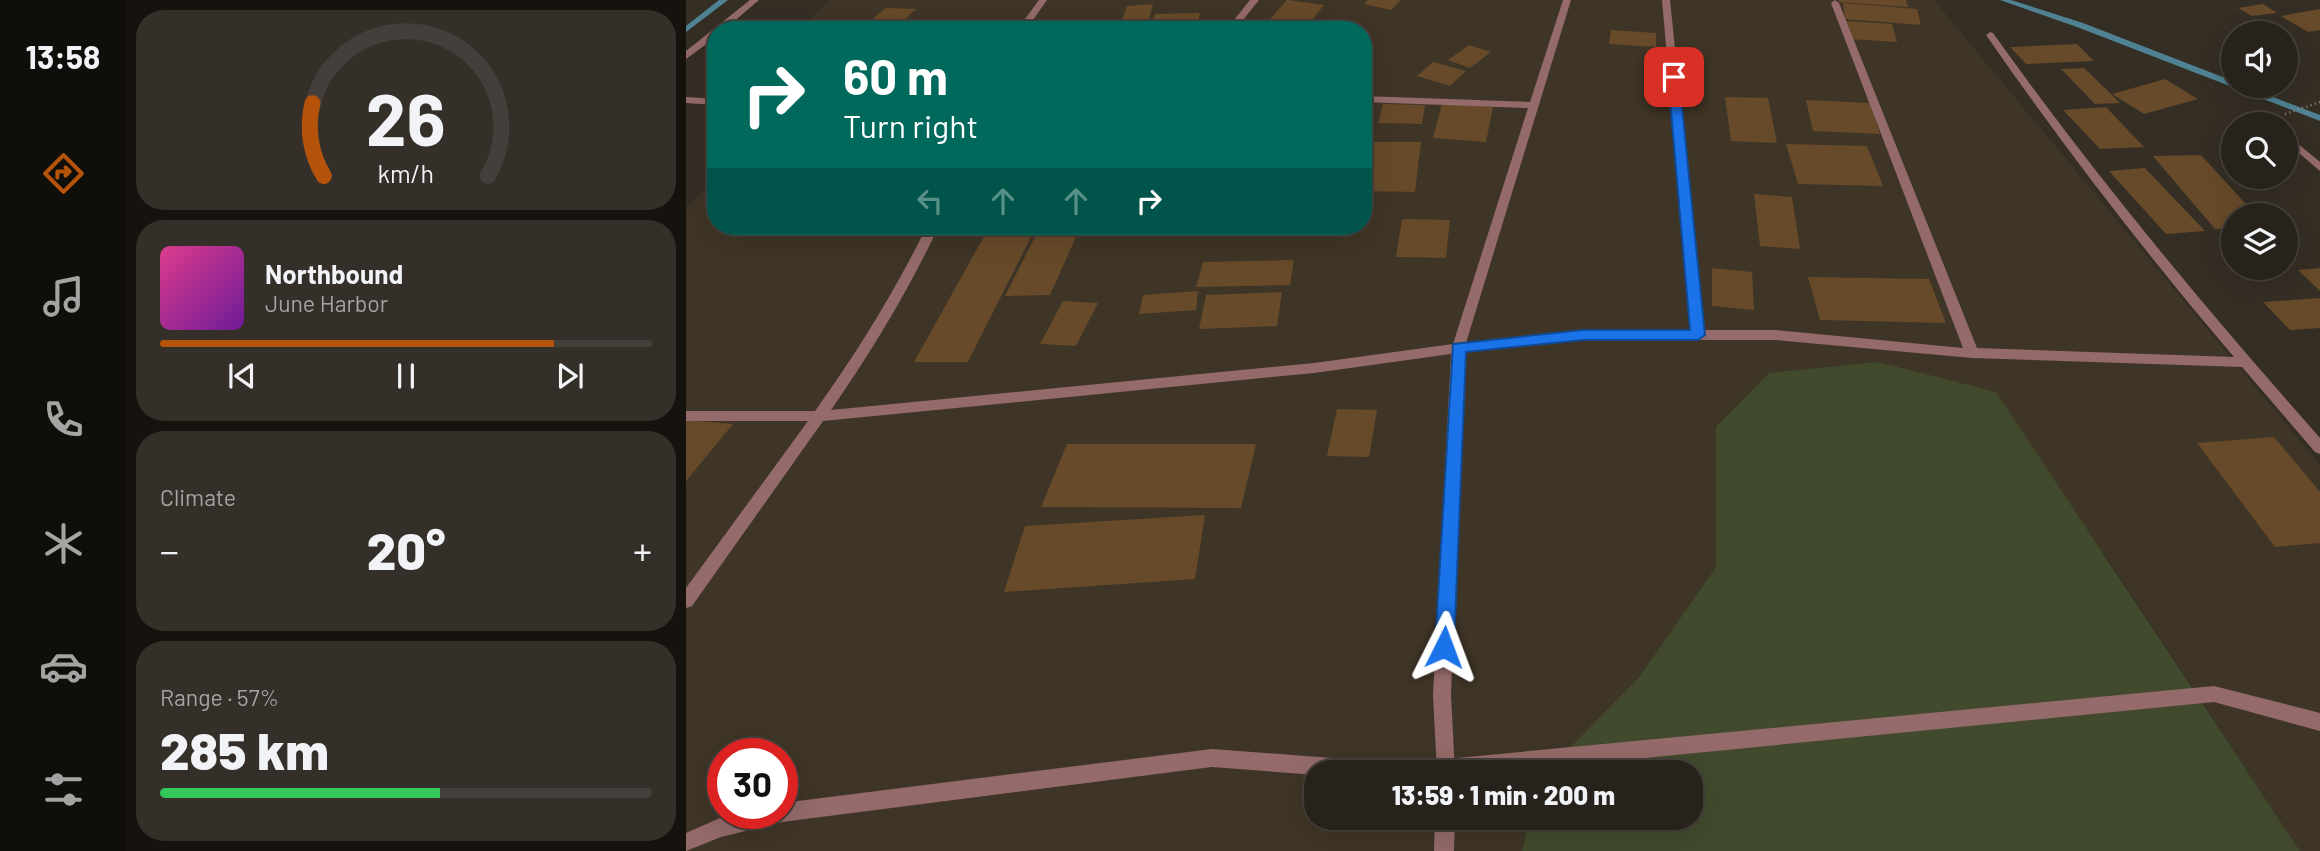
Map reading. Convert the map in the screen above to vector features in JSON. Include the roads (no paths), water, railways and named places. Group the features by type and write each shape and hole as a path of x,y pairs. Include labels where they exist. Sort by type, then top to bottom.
{"street":[{"path":"729,21 755,0"},
{"path":"1028,21 1043,0"},
{"path":"1238,21 1255,0"},
{"path":"1445,760 1442,695 1458,348 1567,0"},
{"path":"1666,0 1698,335"},
{"path":"1835,3 1972,353"},
{"path":"1990,35 2035,100 2245,362 2320,448"},
{"path":"686,56 707,39"},
{"path":"1372,99 1534,105"},
{"path":"686,100 707,101"},
{"path":"2298,147 2320,168"},
{"path":"686,601 761,492 821,416 886,315 922,253 929,235"},
{"path":"686,416 821,416 1314,368 1458,348 1583,335 1803,336 1972,353 2245,362"},
{"path":"1547,760 2214,694 2320,722"},
{"path":"798,811 1212,758 1304,765"},
{"path":"686,844 718,829"},
{"path":"1444,851 1445,830"}],"waterway":[{"path":"686,30 724,0"},
{"path":"2004,0 2080,25 2320,118"}]}
